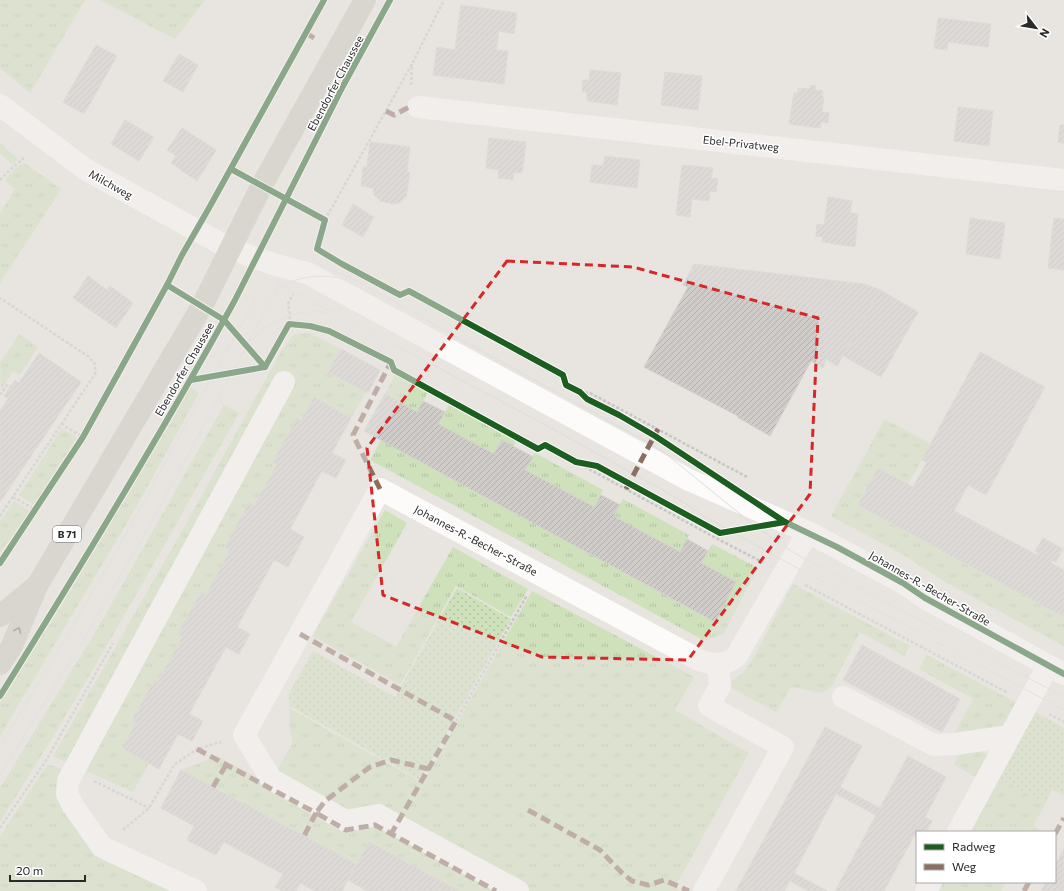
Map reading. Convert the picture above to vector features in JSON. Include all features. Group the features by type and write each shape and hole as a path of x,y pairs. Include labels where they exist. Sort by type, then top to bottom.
{"main road":[{"name":"Ebendorfer Chaussee","path":"0,664 11,648 36,586 202,306 262,185 364,0"},
{"name":"Ebendorfer Chaussee","path":"0,616 36,586"}],"street":[{"name":"Milchweg","path":"0,105 85,169 231,249"},
{"name":"Ebel-Privatweg","path":"418,106 1064,180"},
{"name":"Johannes-R.-Becher-Straße","path":"231,249 276,265 307,273 689,480 808,532 896,579 925,598 1056,670"},
{"path":"196,891 102,847 73,806 67,794 68,781 72,771 284,382"},
{"name":"Johannes-R.-Becher-Straße","path":"244,735 380,489 699,660 718,664"},
{"path":"704,891 783,748 709,706 720,686 718,664 732,660 736,657 808,532"},
{"path":"959,831 1028,703 1056,670"},
{"path":"843,697 934,745 955,744 1010,736"},
{"path":"244,735 271,779 346,821 378,815 518,891"}],"path":[{"path":"326,220 412,64 444,0"},
{"path":"0,180 24,158"},
{"path":"0,298 89,357 95,364 95,374 0,516"},
{"path":"0,393 1,394 7,385 11,387"},
{"path":"580,392 587,398 643,429"},
{"path":"580,392 590,394 749,478"},
{"path":"61,424 83,437"},
{"path":"576,462 597,466 720,533"},
{"path":"576,462 714,537 1064,722"},
{"path":"13,497 36,510"},
{"path":"456,721 540,574"},
{"path":"102,847 149,808 174,765 197,749 244,735"},
{"path":"46,758 149,808"}],"highlighted area":[{"path":"507,261 633,267 818,318 810,494 688,660 542,657 383,595 367,448"}],"green space":[{"path":"0,0 85,0 30,93 0,68"},
{"path":"100,0 205,0 175,39"},
{"path":"0,143 18,159 13,165 0,153"},
{"path":"24,163 61,189 0,283 0,214 15,189 5,181 13,170"},
{"path":"309,333 341,349 328,372 366,392 351,418 314,397 301,421 297,419 273,462 277,464 254,506 225,547 230,550 206,595 201,592 178,633 183,636 158,682 154,680 132,721 136,723 122,748 149,763 133,792 53,756 182,531 284,346 295,334"},
{"path":"19,334 38,347 20,375 13,371 1,390 0,363"},
{"path":"395,375 428,392 417,412 385,394"},
{"path":"190,387 199,393 134,511 0,736 0,703 69,593"},
{"path":"224,405 239,413 152,568 62,721 0,822 0,788 99,626"},
{"path":"449,405 516,440 513,446 502,440 494,454 438,424"},
{"path":"885,419 931,444 908,484 878,468 858,505 1064,617 1064,646 945,582 902,554 831,516"},
{"path":"62,428 77,438 34,505 19,495"},
{"path":"381,440 714,622 736,582 701,563 712,544 758,568 723,634 705,641 370,460"},
{"path":"535,453 603,490 594,507 525,470"},
{"path":"623,499 689,535 680,552 613,516"},
{"path":"14,501 30,511 0,553 0,521"},
{"path":"385,510 407,523 351,622 396,647 453,547 528,589 511,617 456,586 400,685 313,636"},
{"path":"793,584 910,646 904,656 860,632 832,686 822,693 791,687 776,712 726,685 743,673 754,657"},
{"path":"457,588 511,619 420,780 290,706 288,695 313,651 395,697"},
{"path":"532,591 694,677 675,710 749,753 675,887 681,891 459,891 369,842 356,864 181,770 217,756 268,784 293,743 290,730 289,708 423,783"},
{"path":"927,655 1019,704 1006,726 952,738 973,699 919,669"},
{"path":"1032,710 1064,728 1064,796 1052,789 1046,803 995,776"},
{"path":"966,742 989,756 977,778 954,764"},
{"path":"47,765 63,770 63,806 173,891 0,891 0,836"},
{"path":"995,776 1046,803 1033,826 1041,831 966,831"},
{"path":"937,883 1005,883 1001,891 933,891"}],"building":[{"path":"461,5 517,13 514,34 499,31 498,39 457,33"},
{"path":"938,18 991,24 988,47 948,42 947,50 934,48"},
{"path":"457,33 498,39 496,50 508,51 504,84 433,75 437,47 455,50"},
{"path":"96,45 117,56 84,114 63,102"},
{"path":"179,54 198,65 183,92 163,81"},
{"path":"590,70 621,73 617,105 587,101 587,92 582,92 583,80 589,80"},
{"path":"665,72 702,76 698,110 661,105"},
{"path":"810,85 816,86 815,90 823,91 822,96 824,97 822,112 829,113 828,123 821,122 820,128 789,124 794,93 798,93 798,88 810,89"},
{"path":"958,107 993,111 989,146 954,141"},
{"path":"125,120 154,137 139,161 111,144"},
{"path":"1060,125 1064,125 1064,143 1058,142"},
{"path":"182,128 216,150 197,181 171,163 176,156 167,150"},
{"path":"489,138 526,142 522,173 514,172 513,180 498,178 499,170 486,168"},
{"path":"370,142 410,147 407,172 410,173 406,197 398,203 393,204 380,201 374,195 373,188 361,186 363,167 367,167"},
{"path":"605,156 640,160 637,188 590,182 592,165 603,166"},
{"path":"682,165 713,168 711,178 718,179 716,192 710,191 709,201 692,199 690,217 676,215"},
{"path":"828,197 853,201 850,213 858,214 855,247 822,242 823,237 816,236 817,224 824,225"},
{"path":"353,204 374,217 363,237 342,225"},
{"path":"970,218 1005,223 1000,259 966,254"},
{"path":"1054,218 1064,219 1064,270 1048,268"},
{"path":"694,264 864,284 880,290 837,366 826,359 823,368 811,361 770,436 737,417 738,416 644,367 688,287 683,285"},
{"path":"88,276 107,290 110,286 133,303 116,328 73,298"},
{"path":"880,290 918,312 881,377 843,356"},
{"path":"341,349 380,370 368,393 328,372"},
{"path":"980,352 1045,387 986,495 968,485 954,511 1037,555 1038,553 1035,551 1043,538 1063,549 1056,562 1052,560 1051,563 1064,570 1064,617 858,505 878,468 913,487 927,462 922,460"},
{"path":"39,353 81,382 31,456 0,436 0,411 8,399 4,396 15,380 19,383"},
{"path":"385,394 417,412 423,401 445,412 438,424 494,454 502,440 533,457 525,470 594,507 601,495 620,505 613,516 680,552 687,539 708,551 701,563 736,582 715,622 364,431"},
{"path":"314,397 351,418 332,453 346,460 336,478 322,471 290,529 304,537 288,567 274,560 237,627 250,634 239,654 226,647 189,714 203,721 192,741 178,734 159,769 122,748 136,723 132,721 154,680 158,682 183,636 178,634 201,592 206,595 230,550 225,547 249,503 254,506 277,464 273,462 297,418 301,421"},
{"path":"0,436 31,456 0,502"},
{"path":"862,645 960,699 942,732 843,680"},
{"path":"825,727 862,746 840,787 880,808 908,756 946,777 925,817 932,821 927,831 916,831 916,837 914,836 884,891 835,891 876,815 836,794 794,873 827,891 808,891 790,881 784,891 736,891"},
{"path":"181,770 356,864 342,891 315,891 300,883 296,891 282,891 275,887 283,874 224,842 216,855 187,840 194,826 161,808"},
{"path":"369,842 459,891 367,891 348,880"},
{"path":"1064,849 1064,891 1041,891 1045,883 1056,883 1056,863"}],"tram line":[{"path":"315,262 359,282 646,441 665,453 756,527 796,554 1064,697"},
{"path":"280,288 295,280 303,278 328,276 345,279"},
{"path":"0,775 92,625 151,523 281,282"},
{"path":"279,285 339,315 542,423 670,494 709,519 790,564 1064,710"},
{"path":"0,746 104,573 259,295"},
{"path":"250,318 269,297"},
{"path":"253,339 269,325 288,316 308,312 329,313"}],"marked path":[{"path":"306,33 314,38"},
{"path":"386,111 394,115 411,106"},
{"path":"380,489 353,435 391,362"},
{"path":"626,489 658,429"},
{"path":"300,634 456,721 391,834"},
{"path":"197,749 316,813 304,836"},
{"path":"429,769 391,760 370,767 325,801 316,813 346,830 375,825 496,891"},
{"path":"213,787 226,765"},
{"path":"528,810 600,850 622,873 632,881 648,885 664,880 689,891"},
{"path":"1056,832 1064,818"},
{"path":"1024,891 1028,883"}],"cycle path":[{"path":"0,563 83,437 182,255 324,0"},
{"path":"0,696 120,500 207,350 235,300 343,86 390,0"},
{"path":"231,169 325,220 317,249 400,295 409,291 563,375 566,385 580,392 587,399 619,415 655,436 785,522 837,547 903,583 925,598 1064,674"},
{"path":"167,285 224,320 265,367"},
{"path":"191,380 265,367 289,324 310,326 329,331 391,362 394,370 538,449 545,445 576,462 597,466 720,533 785,522"}]}
